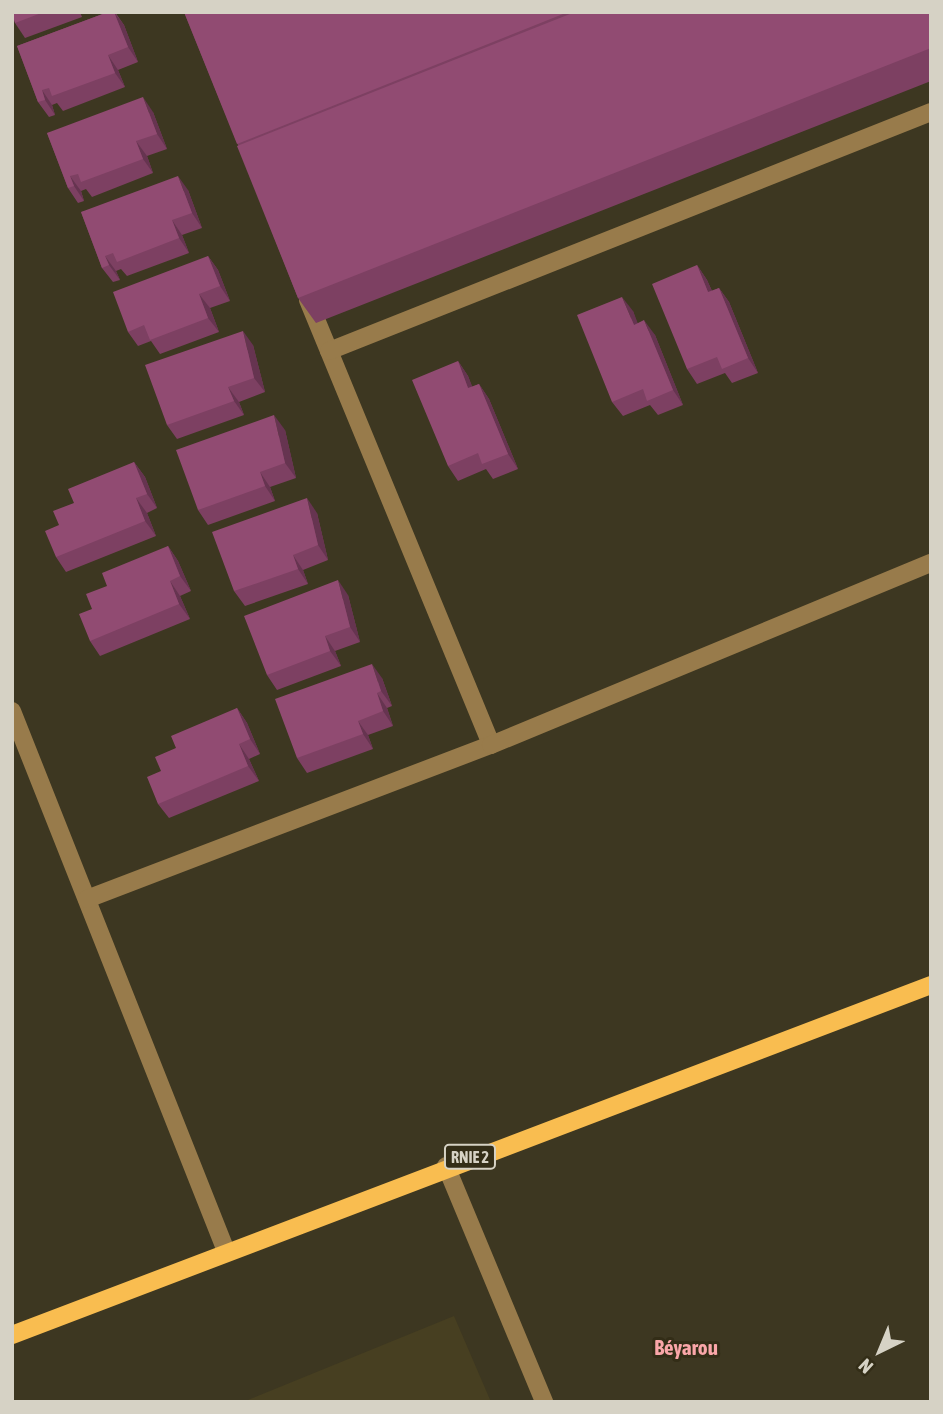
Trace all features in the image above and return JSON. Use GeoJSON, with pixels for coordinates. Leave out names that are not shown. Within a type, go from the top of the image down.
{"type":"FeatureCollection","features":[{"type":"Feature","properties":{"kind":"main road","name":"RNIE 2"},"geometry":{"type":"LineString","coordinates":[[12,1335],[446,1166],[931,985]]}},
{"type":"Feature","properties":{"kind":"street"},"geometry":{"type":"LineString","coordinates":[[329,351],[931,112]]}},
{"type":"Feature","properties":{"kind":"street"},"geometry":{"type":"LineString","coordinates":[[303,288],[491,745]]}},
{"type":"Feature","properties":{"kind":"street"},"geometry":{"type":"LineString","coordinates":[[87,899],[491,745],[931,563]]}},
{"type":"Feature","properties":{"kind":"street"},"geometry":{"type":"LineString","coordinates":[[12,711],[226,1251]]}},
{"type":"Feature","properties":{"kind":"street"},"geometry":{"type":"LineString","coordinates":[[446,1166],[544,1402]]}},
{"type":"Feature","properties":{"kind":"shaded area"},"geometry":{"type":"Polygon","coordinates":[[[454,1316],[491,1402],[243,1402],[454,1316]]]}},
{"type":"Feature","properties":{"kind":"building"},"geometry":{"type":"Polygon","coordinates":[[[12,12],[44,12],[15,23],[12,12]]]}},
{"type":"Feature","properties":{"kind":"building"},"geometry":{"type":"Polygon","coordinates":[[[114,12],[128,47],[108,55],[115,73],[52,96],[49,88],[42,90],[45,100],[38,102],[17,46],[114,12]]]}},
{"type":"Feature","properties":{"kind":"building"},"geometry":{"type":"Polygon","coordinates":[[[184,12],[568,12],[237,144],[184,12]]]}},
{"type":"Feature","properties":{"kind":"building"},"geometry":{"type":"Polygon","coordinates":[[[575,12],[931,12],[931,48],[298,298],[237,146],[575,12]]]}},
{"type":"Feature","properties":{"kind":"building"},"geometry":{"type":"Polygon","coordinates":[[[143,97],[157,134],[136,141],[143,159],[81,182],[78,174],[70,176],[74,186],[68,188],[47,133],[143,97]]]}},
{"type":"Feature","properties":{"kind":"building"},"geometry":{"type":"Polygon","coordinates":[[[178,176],[192,213],[172,220],[179,238],[117,262],[113,253],[105,256],[109,265],[102,268],[81,212],[178,176]]]}},
{"type":"Feature","properties":{"kind":"building"},"geometry":{"type":"Polygon","coordinates":[[[208,256],[220,286],[199,294],[208,318],[150,340],[144,325],[128,332],[113,292],[208,256]]]}},
{"type":"Feature","properties":{"kind":"building"},"geometry":{"type":"Polygon","coordinates":[[[697,265],[708,292],[719,288],[748,358],[722,369],[717,357],[687,369],[652,284],[697,265]]]}},
{"type":"Feature","properties":{"kind":"building"},"geometry":{"type":"Polygon","coordinates":[[[622,297],[634,325],[644,320],[673,390],[647,401],[643,389],[612,402],[577,315],[622,297]]]}},
{"type":"Feature","properties":{"kind":"building"},"geometry":{"type":"Polygon","coordinates":[[[243,331],[254,378],[228,387],[234,401],[167,425],[145,365],[243,331]]]}},
{"type":"Feature","properties":{"kind":"building"},"geometry":{"type":"Polygon","coordinates":[[[458,361],[468,388],[479,384],[508,454],[482,464],[478,453],[448,466],[412,380],[458,361]]]}},
{"type":"Feature","properties":{"kind":"building"},"geometry":{"type":"Polygon","coordinates":[[[274,415],[285,463],[260,472],[265,486],[198,510],[176,450],[274,415]]]}},
{"type":"Feature","properties":{"kind":"building"},"geometry":{"type":"Polygon","coordinates":[[[134,462],[147,494],[136,498],[145,521],[56,557],[45,531],[59,525],[53,511],[74,503],[68,489],[134,462]]]}},
{"type":"Feature","properties":{"kind":"building"},"geometry":{"type":"Polygon","coordinates":[[[307,498],[318,545],[293,555],[298,569],[234,591],[212,532],[307,498]]]}},
{"type":"Feature","properties":{"kind":"building"},"geometry":{"type":"Polygon","coordinates":[[[168,546],[180,576],[170,581],[179,604],[90,641],[79,614],[92,609],[86,594],[107,586],[102,573],[168,546]]]}},
{"type":"Feature","properties":{"kind":"building"},"geometry":{"type":"Polygon","coordinates":[[[338,580],[350,627],[325,636],[330,651],[267,675],[244,616],[338,580]]]}},
{"type":"Feature","properties":{"kind":"building"},"geometry":{"type":"Polygon","coordinates":[[[372,664],[381,691],[377,693],[383,711],[358,721],[363,734],[297,758],[275,699],[372,664]]]}},
{"type":"Feature","properties":{"kind":"building"},"geometry":{"type":"Polygon","coordinates":[[[237,708],[250,739],[239,744],[248,766],[158,804],[147,777],[161,771],[155,757],[176,748],[171,736],[237,708]]]}},
{"type":"Feature","properties":{"kind":"district","name":"Béyarou"},"geometry":{"type":"Point","coordinates":[686,1347]}}]}
